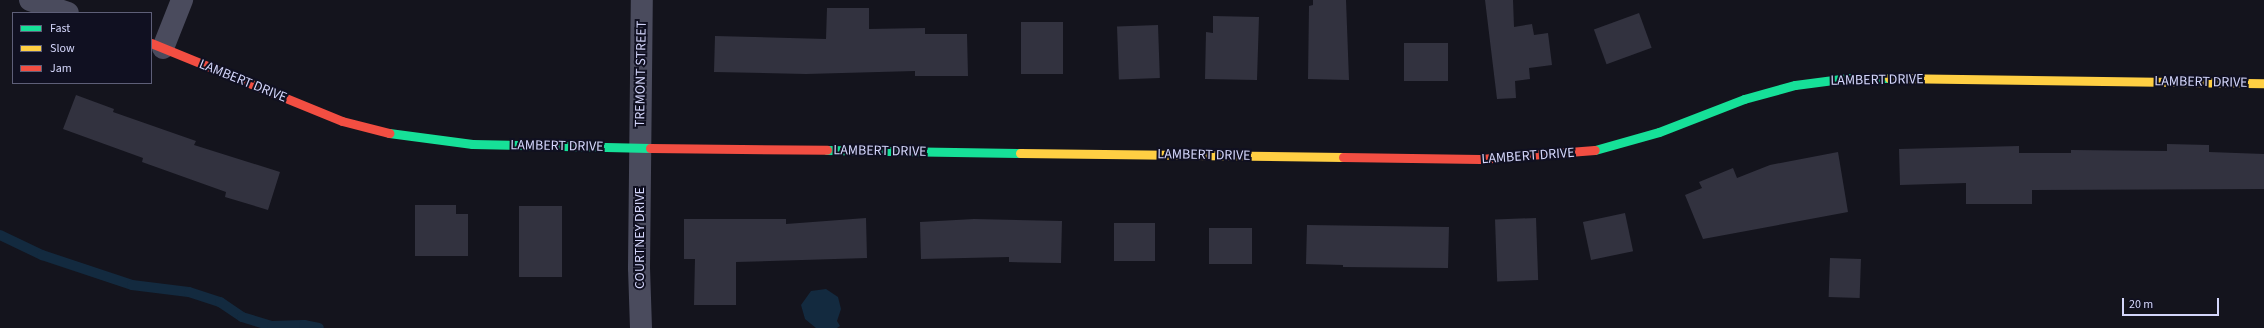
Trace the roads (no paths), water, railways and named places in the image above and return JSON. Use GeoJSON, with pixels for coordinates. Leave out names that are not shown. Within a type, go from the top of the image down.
{"type":"FeatureCollection","features":[{"type":"Feature","properties":{"kind":"street"},"geometry":{"type":"LineString","coordinates":[[30,0],[65,12]]}},
{"type":"Feature","properties":{"kind":"street"},"geometry":{"type":"LineString","coordinates":[[157,46],[182,0]]}},
{"type":"Feature","properties":{"kind":"street","name":"TREMONT STREET"},"geometry":{"type":"LineString","coordinates":[[640,148],[642,0]]}},
{"type":"Feature","properties":{"kind":"street","name":"LAMBERT DRIVE"},"geometry":{"type":"LineString","coordinates":[[157,46],[342,121],[403,136],[472,144],[640,148],[1480,159],[1588,152],[1659,132],[1744,99],[1795,85],[1849,78],[2264,83]]}},
{"type":"Feature","properties":{"kind":"street","name":"COURTNEY DRIVE"},"geometry":{"type":"LineString","coordinates":[[640,148],[641,328]]}},
{"type":"Feature","properties":{"kind":"water"},"geometry":{"type":"Polygon","coordinates":[[[826,289],[838,297],[841,309],[837,321],[840,326],[837,328],[816,328],[805,319],[801,305],[811,291],[826,289]]]}},
{"type":"Feature","properties":{"kind":"waterway"},"geometry":{"type":"LineString","coordinates":[[0,235],[42,255],[132,285],[189,292],[220,302],[242,317],[272,326],[304,325],[319,328]]}}]}
